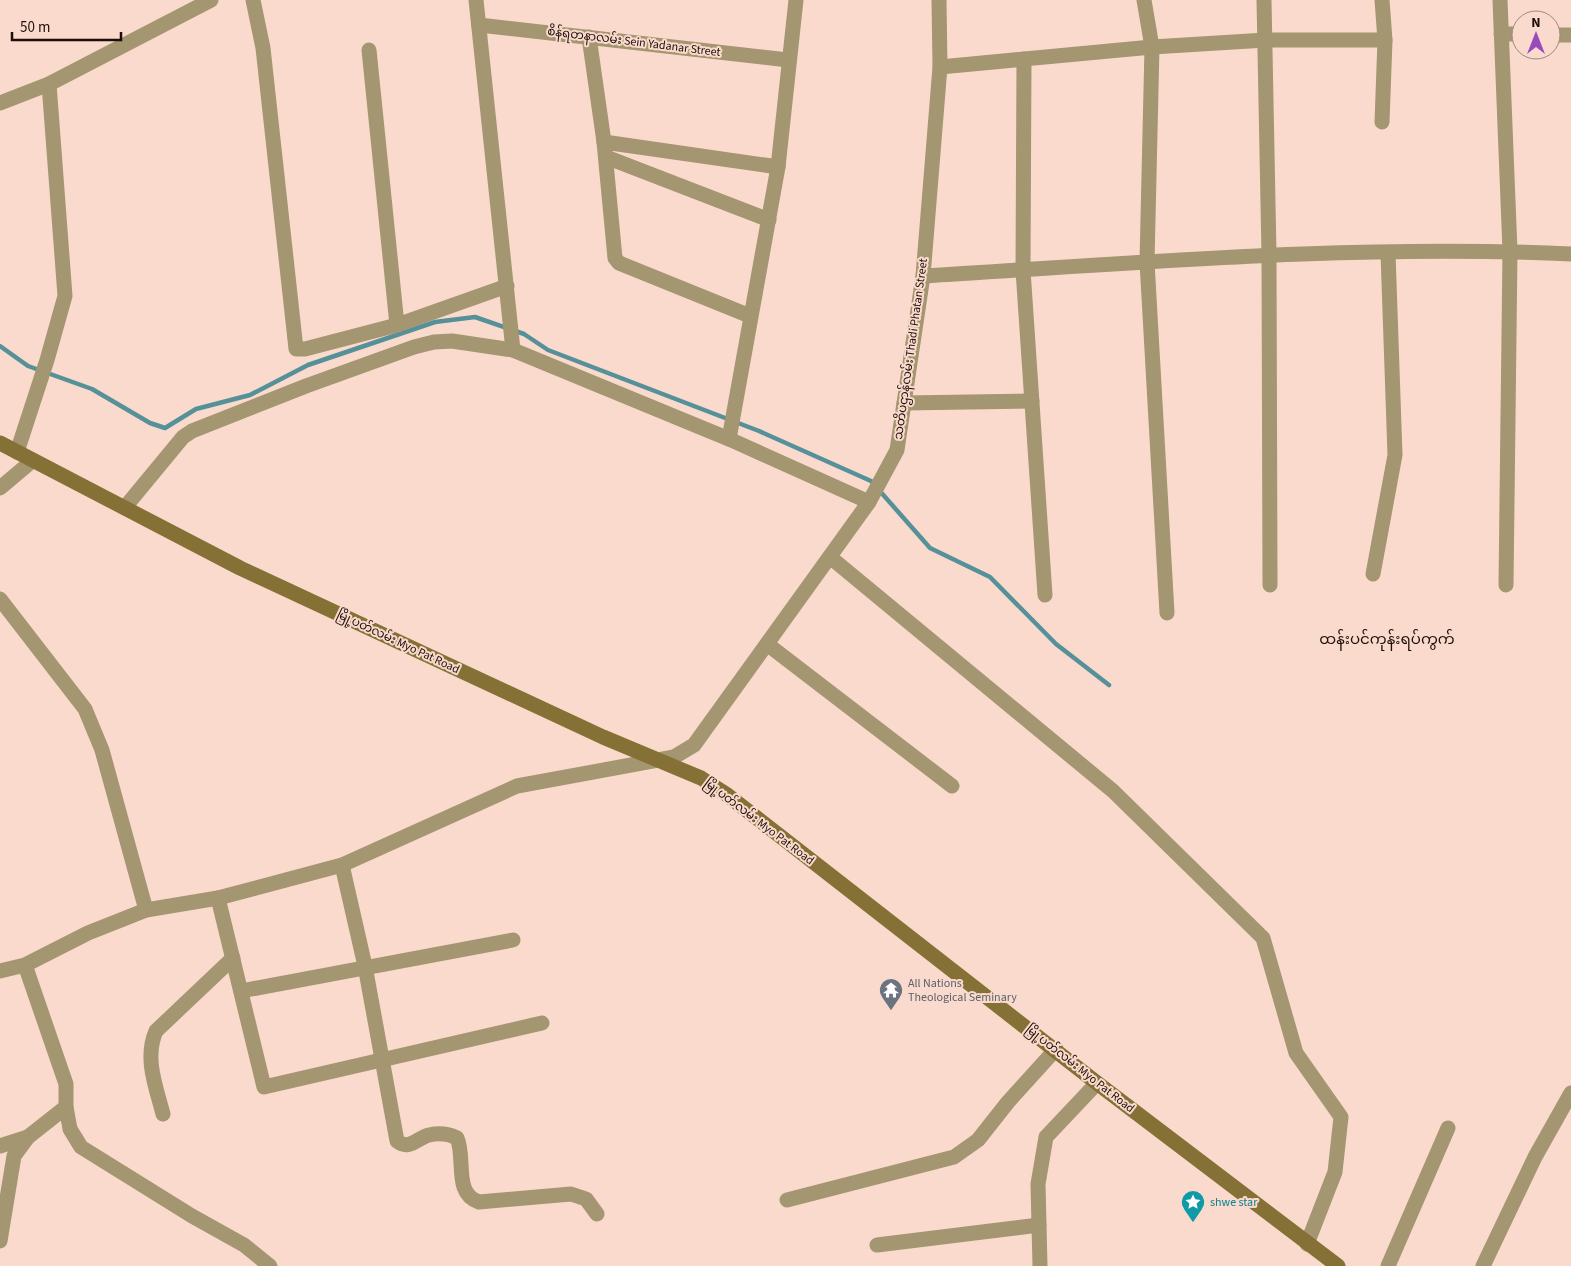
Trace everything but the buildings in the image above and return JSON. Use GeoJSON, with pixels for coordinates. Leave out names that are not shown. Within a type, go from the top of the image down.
{"type":"FeatureCollection","features":[{"type":"Feature","properties":{"kind":"main road","name":"မြို့ပတ်လမ်း Myo Pat Road"},"geometry":{"type":"LineString","coordinates":[[0,443],[32,461],[126,506],[240,568],[603,737],[701,778],[726,794],[1098,1083],[1338,1266]]}},
{"type":"Feature","properties":{"kind":"street"},"geometry":{"type":"LineString","coordinates":[[0,103],[48,84],[211,0]]}},
{"type":"Feature","properties":{"kind":"street"},"geometry":{"type":"LineString","coordinates":[[253,0],[263,48],[296,349],[305,350],[397,324],[506,286]]}},
{"type":"Feature","properties":{"kind":"street"},"geometry":{"type":"LineString","coordinates":[[476,0],[513,350]]}},
{"type":"Feature","properties":{"kind":"street"},"geometry":{"type":"LineString","coordinates":[[728,438],[778,168],[788,60],[796,0]]}},
{"type":"Feature","properties":{"kind":"street","name":"သတိပဌာန်လမ်း Thadi Phatan Street"},"geometry":{"type":"LineString","coordinates":[[0,971],[25,966],[88,933],[146,910],[218,898],[342,865],[517,786],[674,757],[694,745],[869,502],[897,450],[923,276],[940,67],[939,0]]}},
{"type":"Feature","properties":{"kind":"street"},"geometry":{"type":"LineString","coordinates":[[1144,0],[1152,47],[1147,262],[1167,613]]}},
{"type":"Feature","properties":{"kind":"street"},"geometry":{"type":"LineString","coordinates":[[1264,0],[1269,254],[1270,586]]}},
{"type":"Feature","properties":{"kind":"street"},"geometry":{"type":"LineString","coordinates":[[1382,0],[1385,40],[1382,122]]}},
{"type":"Feature","properties":{"kind":"street"},"geometry":{"type":"LineString","coordinates":[[1500,0],[1510,252],[1506,584]]}},
{"type":"Feature","properties":{"kind":"street","name":"စိန်ရတနာလမ်း Sein Yadanar Street"},"geometry":{"type":"LineString","coordinates":[[479,25],[788,60]]}},
{"type":"Feature","properties":{"kind":"street"},"geometry":{"type":"LineString","coordinates":[[1501,34],[1511,34]]}},
{"type":"Feature","properties":{"kind":"street"},"geometry":{"type":"LineString","coordinates":[[589,37],[605,150],[615,258],[619,263],[750,316]]}},
{"type":"Feature","properties":{"kind":"street"},"geometry":{"type":"LineString","coordinates":[[940,67],[1152,47],[1266,40],[1385,40]]}},
{"type":"Feature","properties":{"kind":"street"},"geometry":{"type":"LineString","coordinates":[[369,50],[397,324]]}},
{"type":"Feature","properties":{"kind":"street"},"geometry":{"type":"LineString","coordinates":[[1024,59],[1023,270],[1045,595]]}},
{"type":"Feature","properties":{"kind":"street"},"geometry":{"type":"LineString","coordinates":[[17,452],[47,360],[65,296],[48,84]]}},
{"type":"Feature","properties":{"kind":"street"},"geometry":{"type":"LineString","coordinates":[[605,150],[778,168]]}},
{"type":"Feature","properties":{"kind":"street"},"geometry":{"type":"LineString","coordinates":[[605,150],[769,220]]}},
{"type":"Feature","properties":{"kind":"street"},"geometry":{"type":"LineString","coordinates":[[923,276],[1269,254],[1510,252],[1571,254]]}},
{"type":"Feature","properties":{"kind":"street"},"geometry":{"type":"LineString","coordinates":[[1373,574],[1395,455],[1388,253]]}},
{"type":"Feature","properties":{"kind":"street"},"geometry":{"type":"LineString","coordinates":[[126,506],[183,437],[192,431],[306,386],[434,342],[452,341],[513,350],[728,438],[869,502]]}},
{"type":"Feature","properties":{"kind":"street"},"geometry":{"type":"LineString","coordinates":[[904,404],[1032,401]]}},
{"type":"Feature","properties":{"kind":"street"},"geometry":{"type":"LineString","coordinates":[[0,488],[32,461]]}},
{"type":"Feature","properties":{"kind":"street"},"geometry":{"type":"LineString","coordinates":[[830,557],[1113,791],[1263,938],[1296,1053],[1341,1117],[1335,1172],[1307,1244]]}},
{"type":"Feature","properties":{"kind":"street"},"geometry":{"type":"LineString","coordinates":[[0,599],[85,709],[102,750],[146,910]]}},
{"type":"Feature","properties":{"kind":"street"},"geometry":{"type":"LineString","coordinates":[[767,644],[952,786]]}},
{"type":"Feature","properties":{"kind":"street"},"geometry":{"type":"LineString","coordinates":[[342,865],[365,966],[397,1141],[402,1145],[408,1145],[429,1135],[449,1134],[457,1138],[461,1146],[464,1192],[470,1199],[479,1202],[571,1194],[586,1199],[597,1214]]}},
{"type":"Feature","properties":{"kind":"street"},"geometry":{"type":"LineString","coordinates":[[218,898],[264,1087],[542,1023]]}},
{"type":"Feature","properties":{"kind":"street"},"geometry":{"type":"LineString","coordinates":[[241,991],[365,966],[513,940]]}},
{"type":"Feature","properties":{"kind":"street"},"geometry":{"type":"LineString","coordinates":[[163,1114],[150,1059],[150,1044],[156,1031],[233,958]]}},
{"type":"Feature","properties":{"kind":"street"},"geometry":{"type":"LineString","coordinates":[[25,966],[66,1084],[66,1107],[70,1129],[81,1147],[192,1216],[244,1245],[270,1266]]}},
{"type":"Feature","properties":{"kind":"street"},"geometry":{"type":"LineString","coordinates":[[787,1200],[954,1157],[978,1140],[1008,1102],[1056,1049]]}},
{"type":"Feature","properties":{"kind":"street"},"geometry":{"type":"LineString","coordinates":[[1040,1266],[1038,1184],[1046,1137],[1098,1083]]}},
{"type":"Feature","properties":{"kind":"street"},"geometry":{"type":"LineString","coordinates":[[1483,1266],[1535,1157],[1571,1093]]}},
{"type":"Feature","properties":{"kind":"street"},"geometry":{"type":"LineString","coordinates":[[0,1241],[14,1156],[28,1137],[66,1107]]}},
{"type":"Feature","properties":{"kind":"street"},"geometry":{"type":"LineString","coordinates":[[1388,1266],[1448,1128]]}},
{"type":"Feature","properties":{"kind":"street"},"geometry":{"type":"LineString","coordinates":[[0,1146],[28,1137]]}},
{"type":"Feature","properties":{"kind":"street"},"geometry":{"type":"LineString","coordinates":[[877,1245],[1039,1225]]}},
{"type":"Feature","properties":{"kind":"waterway"},"geometry":{"type":"LineString","coordinates":[[0,346],[28,366],[92,389],[150,423],[165,428],[196,409],[250,395],[308,365],[435,322],[475,317],[524,334],[548,350],[759,431],[871,481],[930,548],[990,577],[1056,644],[1109,685]]}},
{"type":"Feature","properties":{"kind":"place","name":"All Nations Theological Seminary"},"geometry":{"type":"Point","coordinates":[891,1011]}},
{"type":"Feature","properties":{"kind":"place","name":"shwe star"},"geometry":{"type":"Point","coordinates":[1193,1223]}},
{"type":"Feature","properties":{"kind":"district","name":"ထန်းပင်ကုန်းရပ်ကွက်"},"geometry":{"type":"Point","coordinates":[1387,639]}}]}
